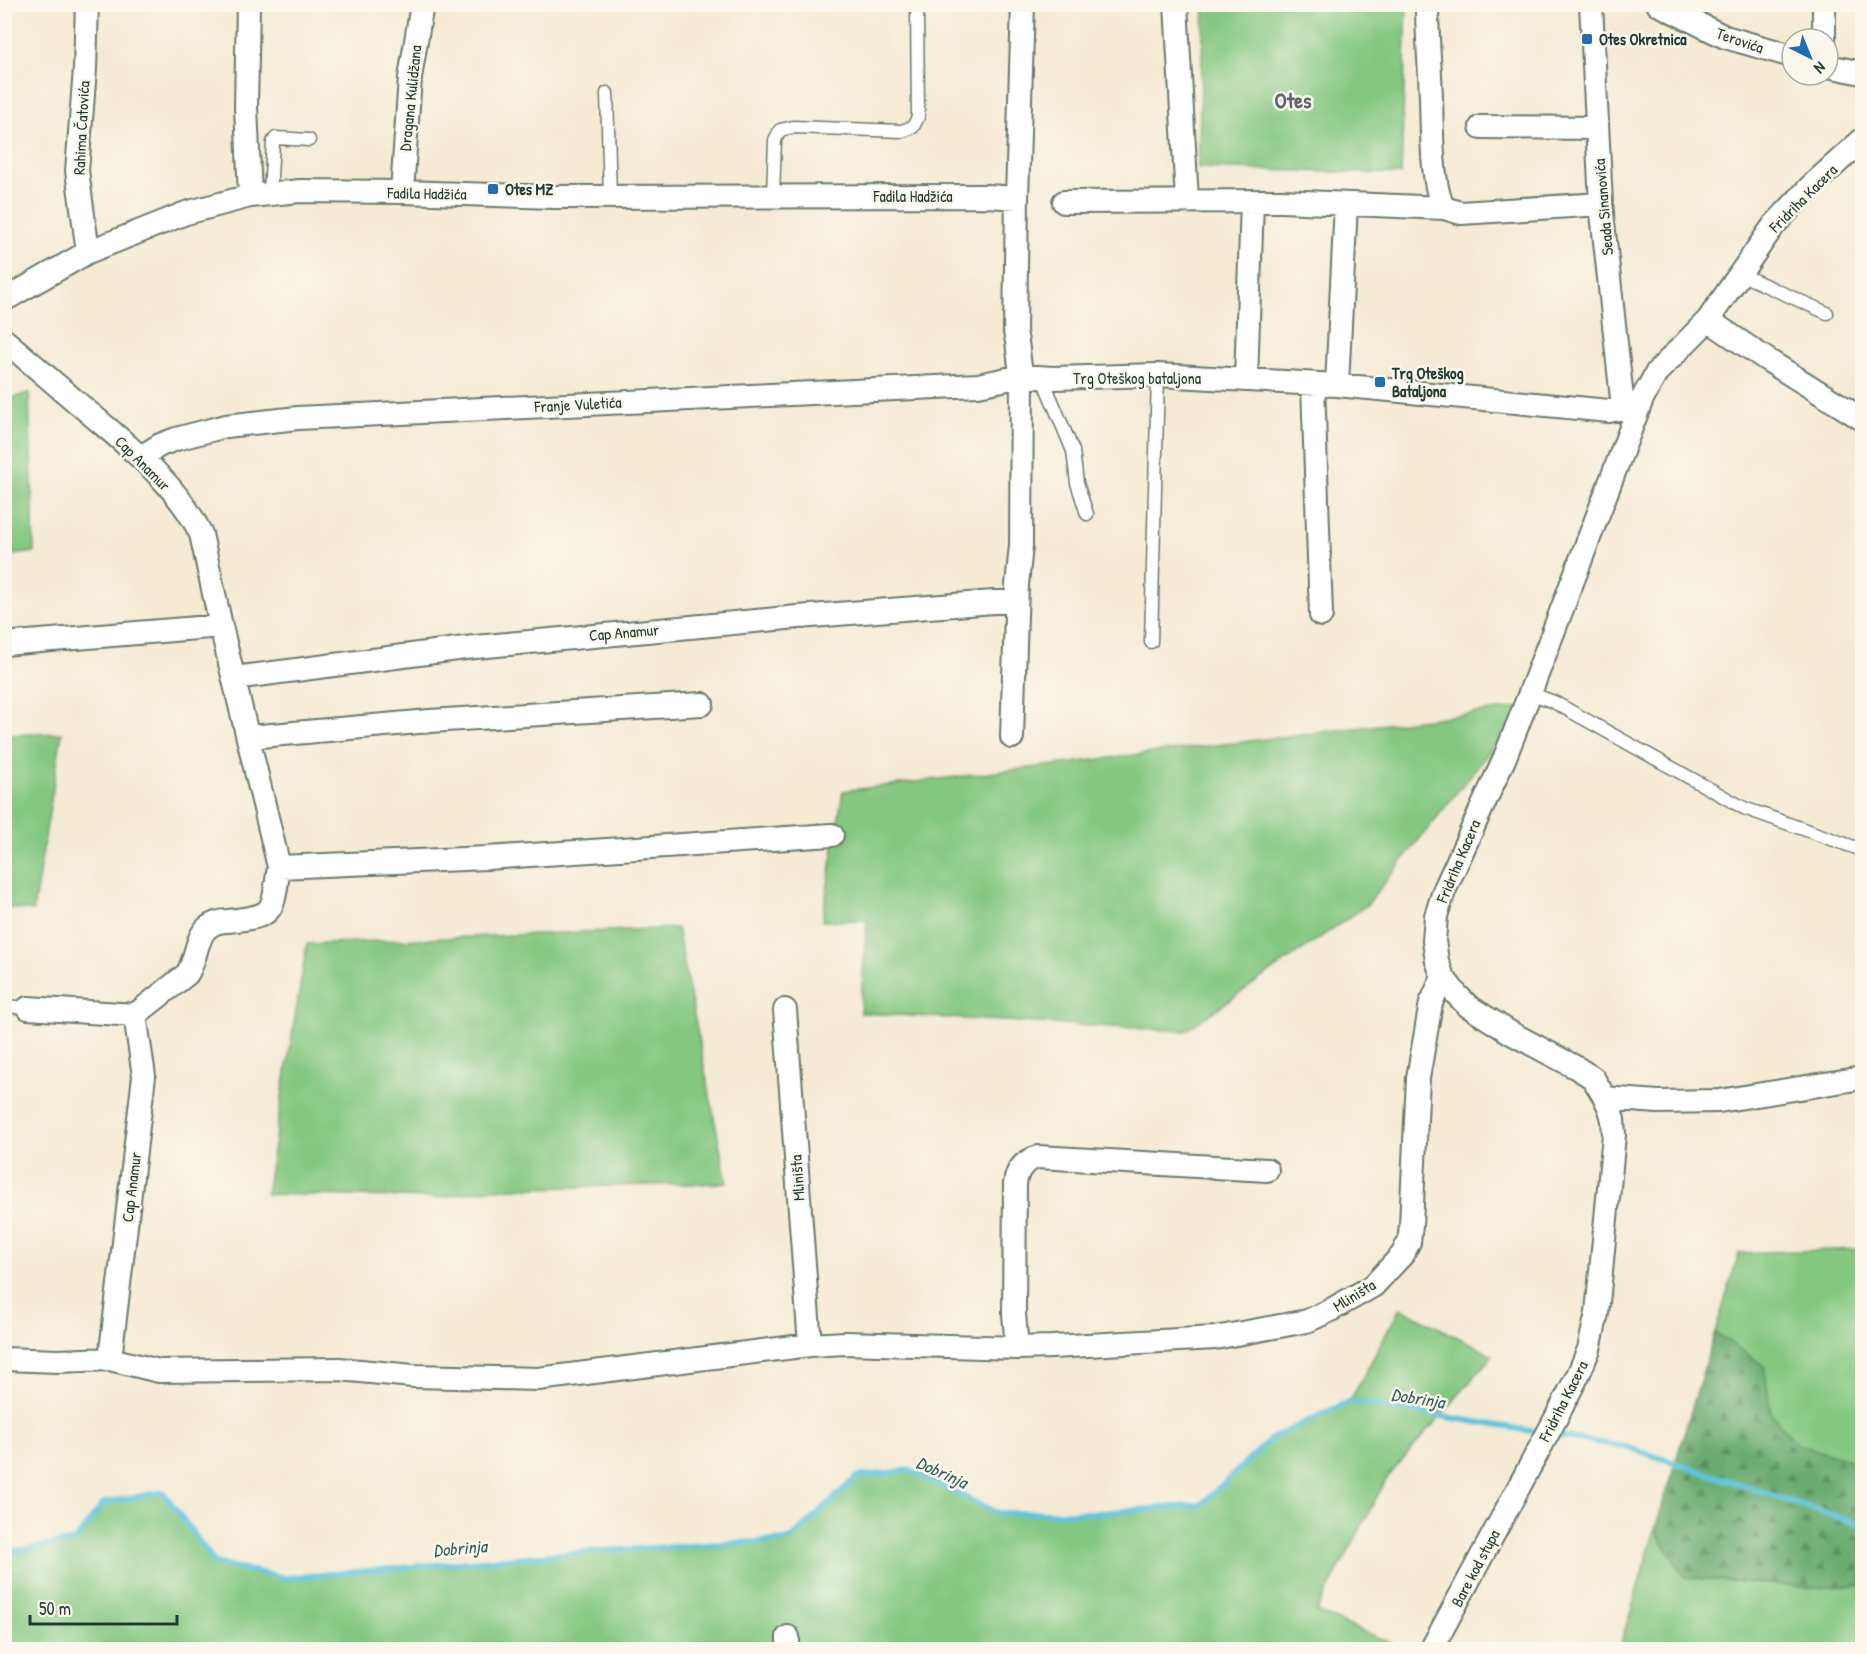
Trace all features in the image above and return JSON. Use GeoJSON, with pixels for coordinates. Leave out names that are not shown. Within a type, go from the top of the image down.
{"type":"FeatureCollection","features":[{"type":"Feature","properties":{"kind":"street","name":"Rahima Čatovića"},"geometry":{"type":"LineString","coordinates":[[87,4],[85,69],[76,171],[88,252]]}},
{"type":"Feature","properties":{"kind":"street"},"geometry":{"type":"LineString","coordinates":[[248,4],[246,107],[260,195]]}},
{"type":"Feature","properties":{"kind":"street","name":"Dragana Kulidžana"},"geometry":{"type":"LineString","coordinates":[[402,192],[410,78],[422,4]]}},
{"type":"Feature","properties":{"kind":"street"},"geometry":{"type":"LineString","coordinates":[[1011,737],[1016,602],[1032,377],[1018,362],[1015,332],[1023,4]]}},
{"type":"Feature","properties":{"kind":"street"},"geometry":{"type":"LineString","coordinates":[[1176,4],[1187,201]]}},
{"type":"Feature","properties":{"kind":"street"},"geometry":{"type":"LineString","coordinates":[[1427,4],[1436,180],[1439,199],[1444,208]]}},
{"type":"Feature","properties":{"kind":"street","name":"Seada Sinanovića"},"geometry":{"type":"LineString","coordinates":[[1591,4],[1601,204],[1628,413]]}},
{"type":"Feature","properties":{"kind":"street","name":"Terovića"},"geometry":{"type":"LineString","coordinates":[[1658,4],[1725,37],[1780,53]]}},
{"type":"Feature","properties":{"kind":"street"},"geometry":{"type":"LineString","coordinates":[[1824,4],[1824,27]]}},
{"type":"Feature","properties":{"kind":"street"},"geometry":{"type":"LineString","coordinates":[[1840,68],[1863,73]]}},
{"type":"Feature","properties":{"kind":"street"},"geometry":{"type":"LineString","coordinates":[[1481,127],[1597,129]]}},
{"type":"Feature","properties":{"kind":"street","name":"Fridriha Kacera"},"geometry":{"type":"LineString","coordinates":[[1519,1486],[1579,1373],[1588,1349],[1597,1313],[1614,1135],[1613,1120],[1605,1098],[1593,1078],[1511,1033],[1468,1006],[1456,994],[1443,977],[1437,960],[1434,941],[1436,916],[1444,891],[1530,693],[1628,413],[1642,399],[1657,372],[1708,320],[1774,225],[1810,187],[1863,140]]}},
{"type":"Feature","properties":{"kind":"street","name":"Fadila Hadžića"},"geometry":{"type":"LineString","coordinates":[[4,300],[88,252],[186,213],[260,195],[300,191],[556,197],[988,196],[1017,198]]}},
{"type":"Feature","properties":{"kind":"street"},"geometry":{"type":"LineString","coordinates":[[1246,380],[1252,201]]}},
{"type":"Feature","properties":{"kind":"street"},"geometry":{"type":"LineString","coordinates":[[1064,202],[1252,201],[1444,208],[1461,213],[1601,204]]}},
{"type":"Feature","properties":{"kind":"street"},"geometry":{"type":"LineString","coordinates":[[1337,385],[1346,204]]}},
{"type":"Feature","properties":{"kind":"street"},"geometry":{"type":"LineString","coordinates":[[1708,320],[1863,419]]}},
{"type":"Feature","properties":{"kind":"street","name":"Cap Anamur"},"geometry":{"type":"LineString","coordinates":[[4,340],[141,457],[185,506],[201,534],[279,867],[275,896],[269,910],[257,917],[218,921],[209,926],[202,933],[192,966],[187,974],[135,1015],[144,1076],[110,1359]]}},
{"type":"Feature","properties":{"kind":"street","name":"Trg Oteškog bataljona"},"geometry":{"type":"LineString","coordinates":[[1032,377],[1158,375],[1337,385],[1628,413]]}},
{"type":"Feature","properties":{"kind":"street","name":"Franje Vuletića"},"geometry":{"type":"LineString","coordinates":[[141,457],[160,445],[225,426],[298,418],[978,385],[1032,377]]}},
{"type":"Feature","properties":{"kind":"street"},"geometry":{"type":"LineString","coordinates":[[1312,385],[1321,615]]}},
{"type":"Feature","properties":{"kind":"street","name":"Cap Anamur"},"geometry":{"type":"LineString","coordinates":[[234,678],[477,646],[798,617],[1016,602]]}},
{"type":"Feature","properties":{"kind":"street"},"geometry":{"type":"LineString","coordinates":[[4,644],[221,626]]}},
{"type":"Feature","properties":{"kind":"street"},"geometry":{"type":"LineString","coordinates":[[249,737],[430,721],[702,704]]}},
{"type":"Feature","properties":{"kind":"street"},"geometry":{"type":"LineString","coordinates":[[279,867],[487,858],[832,835]]}},
{"type":"Feature","properties":{"kind":"street","name":"Mliništa"},"geometry":{"type":"LineString","coordinates":[[4,1359],[58,1361],[110,1359],[159,1371],[339,1369],[413,1376],[538,1379],[810,1345],[845,1343],[1017,1348],[1215,1338],[1307,1321],[1373,1286],[1402,1255],[1409,1242],[1418,1078],[1431,1003],[1443,977]]}},
{"type":"Feature","properties":{"kind":"street"},"geometry":{"type":"LineString","coordinates":[[28,1008],[135,1015]]}},
{"type":"Feature","properties":{"kind":"street","name":"Mliništa"},"geometry":{"type":"LineString","coordinates":[[785,1010],[810,1345]]}},
{"type":"Feature","properties":{"kind":"street"},"geometry":{"type":"LineString","coordinates":[[1605,1098],[1659,1102],[1719,1101],[1863,1078]]}},
{"type":"Feature","properties":{"kind":"street"},"geometry":{"type":"LineString","coordinates":[[1017,1348],[1014,1314],[1016,1184],[1021,1167],[1029,1160],[1038,1157],[1267,1170]]}},
{"type":"Feature","properties":{"kind":"street","name":"Bare kod stupa"},"geometry":{"type":"LineString","coordinates":[[1431,1650],[1519,1486]]}},
{"type":"Feature","properties":{"kind":"lane"},"geometry":{"type":"LineString","coordinates":[[773,196],[775,140],[780,130],[793,127],[902,130],[913,127],[918,117],[917,4]]}},
{"type":"Feature","properties":{"kind":"lane"},"geometry":{"type":"LineString","coordinates":[[607,93],[610,197]]}},
{"type":"Feature","properties":{"kind":"lane"},"geometry":{"type":"LineString","coordinates":[[260,195],[273,142],[276,138],[309,140]]}},
{"type":"Feature","properties":{"kind":"lane"},"geometry":{"type":"LineString","coordinates":[[1740,274],[1827,313]]}},
{"type":"Feature","properties":{"kind":"lane"},"geometry":{"type":"LineString","coordinates":[[1151,642],[1158,375]]}},
{"type":"Feature","properties":{"kind":"lane"},"geometry":{"type":"LineString","coordinates":[[1032,377],[1074,451],[1077,483],[1087,514]]}},
{"type":"Feature","properties":{"kind":"lane"},"geometry":{"type":"LineString","coordinates":[[1530,693],[1554,702],[1743,808],[1863,850]]}},
{"type":"Feature","properties":{"kind":"lane"},"geometry":{"type":"LineString","coordinates":[[4,1006],[28,1008]]}},
{"type":"Feature","properties":{"kind":"green space"},"geometry":{"type":"Polygon","coordinates":[[[1204,5],[1407,5],[1401,174],[1198,168],[1204,5]]]}},
{"type":"Feature","properties":{"kind":"green space"},"geometry":{"type":"Polygon","coordinates":[[[29,392],[34,552],[5,556],[5,401],[29,392]]]}},
{"type":"Feature","properties":{"kind":"green space"},"geometry":{"type":"Polygon","coordinates":[[[1525,707],[1367,905],[1185,1031],[860,1013],[867,920],[822,921],[843,791],[1525,707]]]}},
{"type":"Feature","properties":{"kind":"green space"},"geometry":{"type":"Polygon","coordinates":[[[62,733],[33,911],[5,907],[5,735],[62,733]]]}},
{"type":"Feature","properties":{"kind":"green space"},"geometry":{"type":"Polygon","coordinates":[[[677,928],[727,1183],[489,1189],[438,1198],[266,1194],[307,944],[677,928]]]}},
{"type":"Feature","properties":{"kind":"green space"},"geometry":{"type":"Polygon","coordinates":[[[1862,1249],[1862,1475],[1679,1452],[1739,1253],[1862,1249]]]}},
{"type":"Feature","properties":{"kind":"green space"},"geometry":{"type":"Polygon","coordinates":[[[1400,1308],[1493,1355],[1387,1478],[1316,1612],[1406,1649],[5,1650],[5,1553],[75,1541],[104,1503],[163,1492],[215,1563],[285,1578],[584,1552],[790,1540],[857,1477],[910,1470],[997,1513],[1100,1513],[1201,1505],[1271,1439],[1350,1401],[1400,1308]]]}},
{"type":"Feature","properties":{"kind":"green space"},"geometry":{"type":"Polygon","coordinates":[[[1715,1332],[1764,1366],[1771,1414],[1797,1444],[1862,1464],[1862,1585],[1813,1588],[1684,1577],[1655,1529],[1715,1332]]]}},
{"type":"Feature","properties":{"kind":"green space"},"geometry":{"type":"Polygon","coordinates":[[[1655,1529],[1685,1577],[1813,1588],[1862,1585],[1862,1649],[1619,1650],[1655,1529]]]}},
{"type":"Feature","properties":{"kind":"waterway","name":"Dobrinja"},"geometry":{"type":"LineString","coordinates":[[4,1553],[75,1541],[104,1503],[163,1492],[215,1563],[285,1578],[584,1552],[790,1540],[857,1477],[910,1470],[997,1513],[1100,1513],[1201,1505],[1271,1439],[1350,1401],[1543,1433]]}},
{"type":"Feature","properties":{"kind":"waterway","name":"Dobrinja"},"geometry":{"type":"LineString","coordinates":[[1553,1435],[1630,1448],[1862,1525]]}},
{"type":"Feature","properties":{"kind":"place","name":"Otes Okretnica"},"geometry":{"type":"Point","coordinates":[1587,39]}},
{"type":"Feature","properties":{"kind":"place","name":"Otes MZ"},"geometry":{"type":"Point","coordinates":[493,189]}},
{"type":"Feature","properties":{"kind":"place","name":"Trg Oteškog Bataljona"},"geometry":{"type":"Point","coordinates":[1380,382]}},
{"type":"Feature","properties":{"kind":"district","name":"Otes"},"geometry":{"type":"Point","coordinates":[1293,100]}}]}
